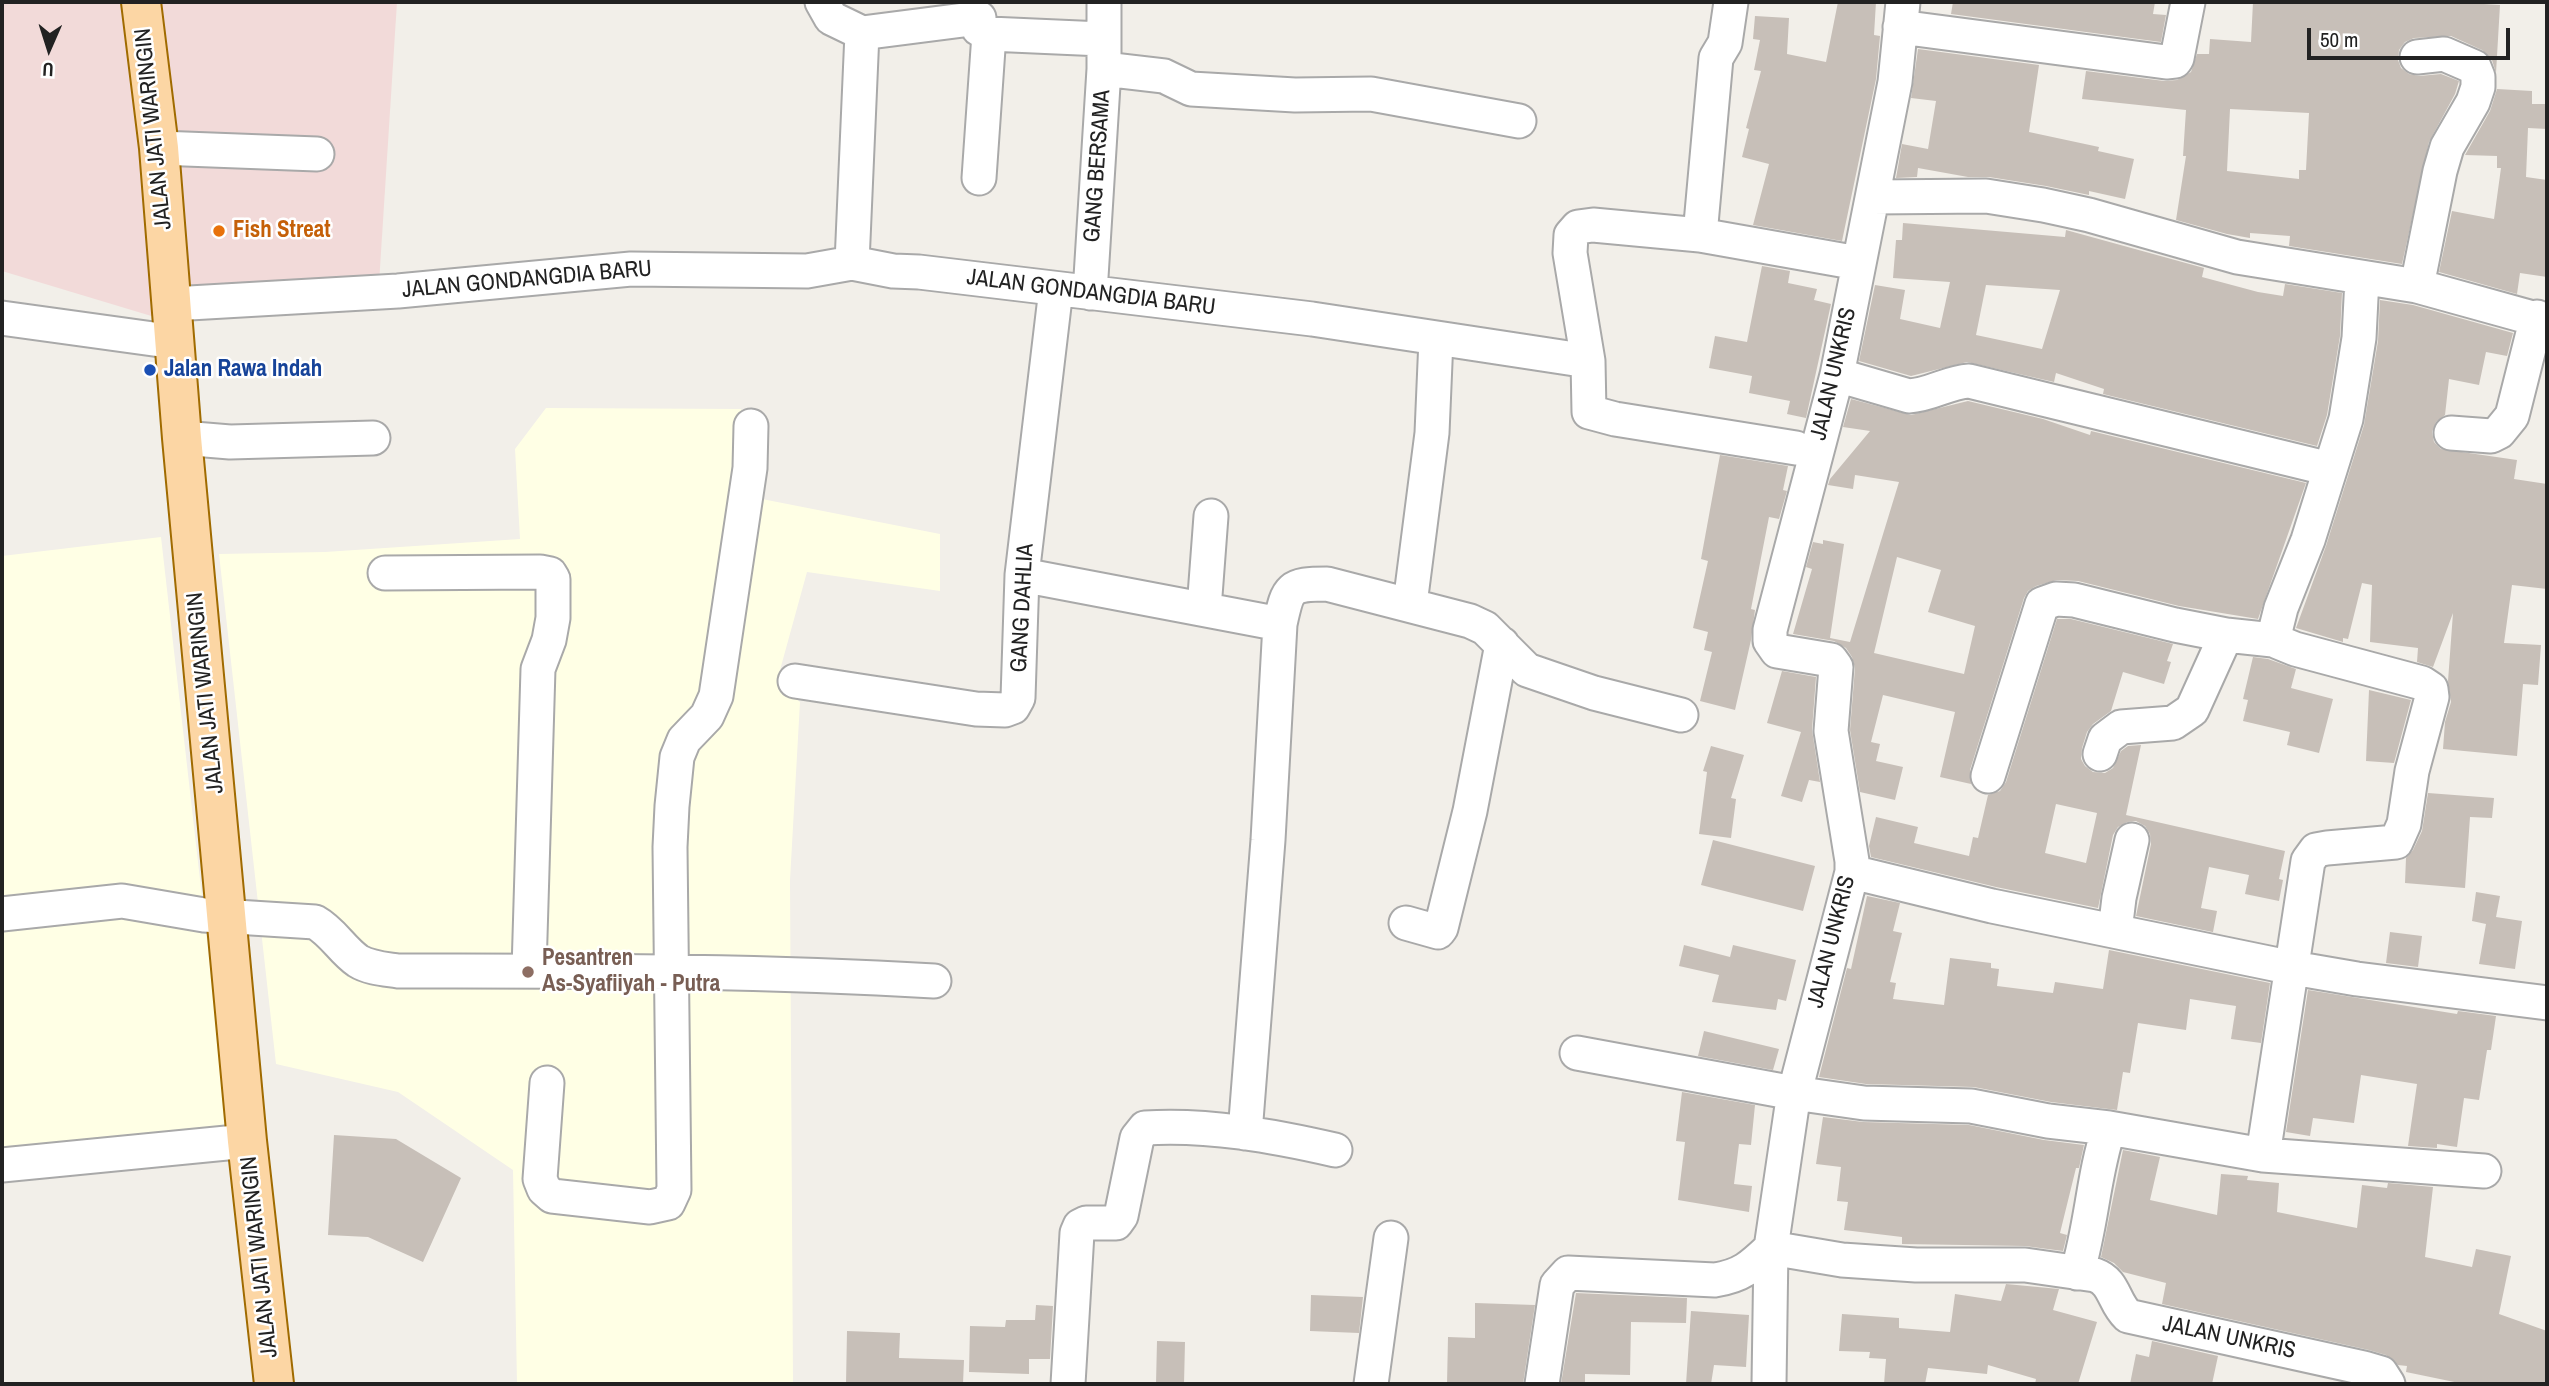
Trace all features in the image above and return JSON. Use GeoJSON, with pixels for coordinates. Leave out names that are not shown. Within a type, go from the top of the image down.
{"type":"FeatureCollection","features":[{"type":"Feature","properties":{"kind":"main road","name":"JALAN JATI WARINGIN"},"geometry":{"type":"LineString","coordinates":[[141,2],[159,148],[182,438],[247,1141],[274,1384]]}},
{"type":"Feature","properties":{"kind":"street"},"geometry":{"type":"LineString","coordinates":[[822,2],[831,18],[862,33],[982,18],[1103,54],[1164,76],[1191,89],[1295,95],[1371,94],[1519,121]]}},
{"type":"Feature","properties":{"kind":"street","name":"GANG BERSAMA"},"geometry":{"type":"LineString","coordinates":[[1090,293],[1104,2]]}},
{"type":"Feature","properties":{"kind":"street"},"geometry":{"type":"LineString","coordinates":[[1700,235],[1716,58],[1725,43],[1731,2]]}},
{"type":"Feature","properties":{"kind":"street"},"geometry":{"type":"LineString","coordinates":[[1901,15],[2166,62],[2175,61],[2177,58],[2188,2]]}},
{"type":"Feature","properties":{"kind":"street","name":"JALAN UNKRIS"},"geometry":{"type":"LineString","coordinates":[[1901,15],[1895,82],[1837,375],[1770,631],[1770,641],[1777,650],[1831,660],[1836,667],[1831,731],[1852,861],[1852,872],[1794,1093],[1771,1248],[1842,1260],[1916,1265],[2025,1265],[2104,1278],[2111,1285],[2121,1309],[2128,1315],[2364,1368],[2381,1373],[2388,1384]]}},
{"type":"Feature","properties":{"kind":"street"},"geometry":{"type":"LineString","coordinates":[[979,178],[982,18]]}},
{"type":"Feature","properties":{"kind":"street"},"geometry":{"type":"LineString","coordinates":[[852,263],[862,33]]}},
{"type":"Feature","properties":{"kind":"street"},"geometry":{"type":"LineString","coordinates":[[2417,57],[2444,54],[2474,67],[2478,77],[2473,102],[2452,137],[2444,159],[2417,286]]}},
{"type":"Feature","properties":{"kind":"street"},"geometry":{"type":"LineString","coordinates":[[159,148],[317,154]]}},
{"type":"Feature","properties":{"kind":"street"},"geometry":{"type":"LineString","coordinates":[[1873,197],[1986,197],[2043,205],[2089,215],[2237,257],[2417,286],[2542,319],[2512,416],[2499,432],[2491,436],[2451,433]]}},
{"type":"Feature","properties":{"kind":"street"},"geometry":{"type":"LineString","coordinates":[[1796,447],[1615,419],[1589,412],[1588,361],[1570,253],[1571,235],[1578,227],[1593,225],[1700,235],[1858,263]]}},
{"type":"Feature","properties":{"kind":"street","name":"JALAN GONDANGDIA BARU"},"geometry":{"type":"LineString","coordinates":[[172,304],[398,291],[631,269],[807,271],[852,263],[893,271],[1312,318],[1588,361]]}},
{"type":"Feature","properties":{"kind":"street"},"geometry":{"type":"LineString","coordinates":[[2273,640],[2281,608],[2308,540],[2346,419],[2359,338],[2362,278]]}},
{"type":"Feature","properties":{"kind":"street","name":"GANG DAHLIA"},"geometry":{"type":"LineString","coordinates":[[795,681],[976,709],[1005,710],[1013,707],[1018,698],[1022,575],[1056,289]]}},
{"type":"Feature","properties":{"kind":"street"},"geometry":{"type":"LineString","coordinates":[[2,318],[175,342]]}},
{"type":"Feature","properties":{"kind":"street"},"geometry":{"type":"LineString","coordinates":[[1410,604],[1432,433],[1436,338]]}},
{"type":"Feature","properties":{"kind":"street"},"geometry":{"type":"LineString","coordinates":[[1837,375],[1909,396],[1969,381],[2330,469]]}},
{"type":"Feature","properties":{"kind":"street"},"geometry":{"type":"LineString","coordinates":[[547,1083],[540,1179],[544,1189],[552,1196],[650,1207],[668,1203],[674,1190],[670,847],[677,757],[684,740],[713,706],[716,696],[750,468],[751,426]]}},
{"type":"Feature","properties":{"kind":"street"},"geometry":{"type":"LineString","coordinates":[[182,438],[230,442],[373,438]]}},
{"type":"Feature","properties":{"kind":"street"},"geometry":{"type":"LineString","coordinates":[[1204,609],[1212,516]]}},
{"type":"Feature","properties":{"kind":"street"},"geometry":{"type":"LineString","coordinates":[[385,573],[540,572],[550,574],[553,579],[553,618],[538,669],[528,970]]}},
{"type":"Feature","properties":{"kind":"street"},"geometry":{"type":"LineString","coordinates":[[1022,575],[1280,624]]}},
{"type":"Feature","properties":{"kind":"street"},"geometry":{"type":"LineString","coordinates":[[1245,1133],[1268,840],[1280,624],[1286,597],[1292,590],[1305,584],[1327,584],[1470,621],[1485,628],[1514,659],[1536,673],[1594,693],[1681,715]]}},
{"type":"Feature","properties":{"kind":"street"},"geometry":{"type":"LineString","coordinates":[[1988,776],[2042,604],[2056,599],[2074,600],[2226,635],[2273,640],[2306,652],[2422,683],[2431,689],[2432,697],[2412,771],[2404,824],[2396,842],[2316,850],[2308,861],[2263,1155]]}},
{"type":"Feature","properties":{"kind":"street"},"geometry":{"type":"LineString","coordinates":[[2100,754],[2105,739],[2121,727],[2172,723],[2192,710],[2226,635]]}},
{"type":"Feature","properties":{"kind":"street"},"geometry":{"type":"LineString","coordinates":[[1406,923],[1438,932],[1441,928],[1470,811],[1502,644]]}},
{"type":"Feature","properties":{"kind":"street"},"geometry":{"type":"LineString","coordinates":[[2115,931],[2119,898],[2132,841]]}},
{"type":"Feature","properties":{"kind":"street"},"geometry":{"type":"LineString","coordinates":[[1852,872],[1992,906],[2293,968],[2357,979],[2547,1003]]}},
{"type":"Feature","properties":{"kind":"street"},"geometry":{"type":"LineString","coordinates":[[2,914],[122,901],[228,917],[315,922],[326,928],[358,961],[398,971],[528,970],[839,975],[934,981]]}},
{"type":"Feature","properties":{"kind":"street"},"geometry":{"type":"LineString","coordinates":[[1577,1053],[1794,1093],[1864,1103],[1971,1107],[2263,1155],[2484,1171]]}},
{"type":"Feature","properties":{"kind":"street"},"geometry":{"type":"LineString","coordinates":[[1068,1384],[1077,1233],[1080,1226],[1086,1223],[1116,1223],[1121,1216],[1137,1138],[1145,1128],[1245,1133],[1335,1150]]}},
{"type":"Feature","properties":{"kind":"street"},"geometry":{"type":"LineString","coordinates":[[2077,1273],[2087,1241],[2100,1156],[2109,1128]]}},
{"type":"Feature","properties":{"kind":"street"},"geometry":{"type":"LineString","coordinates":[[2,1165],[247,1141]]}},
{"type":"Feature","properties":{"kind":"street"},"geometry":{"type":"LineString","coordinates":[[1371,1384],[1391,1238]]}},
{"type":"Feature","properties":{"kind":"street"},"geometry":{"type":"LineString","coordinates":[[1542,1384],[1557,1285],[1568,1273],[1715,1280],[1734,1277],[1751,1267],[1771,1248]]}},
{"type":"Feature","properties":{"kind":"street"},"geometry":{"type":"LineString","coordinates":[[1769,1384],[1771,1248]]}},
{"type":"Feature","properties":{"kind":"shaded area"},"geometry":{"type":"Polygon","coordinates":[[[2,2],[397,2],[378,299],[158,318],[2,271],[2,2]]]}},
{"type":"Feature","properties":{"kind":"shaded area","name":"Pesantren As-Syafiiyah - Putra"},"geometry":{"type":"Polygon","coordinates":[[[546,408],[741,409],[762,499],[940,534],[940,591],[807,572],[777,681],[800,702],[790,880],[793,1384],[517,1384],[513,1170],[398,1092],[276,1064],[219,554],[325,552],[520,539],[515,449],[546,408]]]}},
{"type":"Feature","properties":{"kind":"shaded area"},"geometry":{"type":"Polygon","coordinates":[[[161,537],[229,1134],[2,1156],[2,556],[161,537]]]}},
{"type":"Feature","properties":{"kind":"building"},"geometry":{"type":"Polygon","coordinates":[[[1838,2],[1876,2],[1874,35],[1880,36],[1876,79],[1842,241],[1753,225],[1769,164],[1742,157],[1749,129],[1746,128],[1761,71],[1754,70],[1760,40],[1753,39],[1755,16],[1789,18],[1787,54],[1826,62],[1838,2]]]}},
{"type":"Feature","properties":{"kind":"building"},"geometry":{"type":"Polygon","coordinates":[[[1953,2],[2155,2],[2153,14],[2166,15],[2161,42],[1951,14],[1953,2]]]}},
{"type":"Feature","properties":{"kind":"building"},"geometry":{"type":"Polygon","coordinates":[[[2253,2],[2452,2],[2500,5],[2496,73],[2492,60],[2482,50],[2451,36],[2414,38],[2405,42],[2399,50],[2401,68],[2409,74],[2441,74],[2459,81],[2455,94],[2429,142],[2402,264],[2289,246],[2290,236],[2250,233],[2250,238],[2176,220],[2186,156],[2183,156],[2186,110],[2082,99],[2086,71],[2164,81],[2177,80],[2191,72],[2197,54],[2209,54],[2210,39],[2251,42],[2253,2]],[[2230,109],[2227,171],[2299,179],[2299,170],[2306,170],[2309,113],[2230,109]]]}},
{"type":"Feature","properties":{"kind":"building"},"geometry":{"type":"Polygon","coordinates":[[[1918,49],[2039,65],[2029,132],[2099,147],[2098,151],[2134,159],[2125,199],[2089,191],[2089,195],[1989,177],[1968,177],[1918,168],[1917,177],[1896,178],[1902,144],[1928,149],[1936,101],[1911,98],[1918,49]]]}},
{"type":"Feature","properties":{"kind":"building"},"geometry":{"type":"Polygon","coordinates":[[[2497,89],[2532,91],[2532,104],[2547,104],[2547,129],[2528,128],[2526,177],[2547,180],[2547,277],[2520,273],[2517,294],[2439,272],[2452,211],[2494,219],[2501,168],[2497,168],[2497,156],[2465,155],[2490,111],[2497,89]]]}},
{"type":"Feature","properties":{"kind":"building"},"geometry":{"type":"Polygon","coordinates":[[[1903,223],[2065,237],[2066,230],[2204,268],[2202,277],[2258,292],[2283,296],[2285,284],[2342,293],[2340,336],[2327,415],[2317,446],[2103,394],[2104,389],[2056,373],[2054,382],[1967,362],[1911,376],[1859,361],[1875,285],[1905,290],[1900,319],[1940,328],[1950,282],[1893,278],[1896,240],[1902,240],[1903,223]],[[1986,285],[1976,335],[2042,349],[2060,290],[1986,285]]]}},
{"type":"Feature","properties":{"kind":"building"},"geometry":{"type":"Polygon","coordinates":[[[1762,266],[1790,271],[1788,283],[1817,289],[1814,300],[1831,304],[1806,418],[1787,414],[1790,401],[1749,393],[1752,376],[1709,368],[1715,336],[1747,342],[1762,266]]]}},
{"type":"Feature","properties":{"kind":"building"},"geometry":{"type":"Polygon","coordinates":[[[2380,300],[2413,305],[2513,333],[2507,356],[2486,352],[2479,385],[2449,379],[2445,415],[2436,422],[2432,432],[2434,442],[2441,449],[2517,460],[2514,479],[2547,484],[2547,589],[2512,585],[2504,643],[2541,645],[2538,685],[2523,684],[2517,756],[2443,749],[2445,722],[2451,702],[2448,681],[2453,613],[2433,667],[2417,662],[2418,648],[2370,642],[2372,585],[2362,583],[2348,639],[2343,638],[2343,642],[2296,628],[2326,546],[2364,425],[2378,341],[2380,300]]]}},
{"type":"Feature","properties":{"kind":"building"},"geometry":{"type":"Polygon","coordinates":[[[1851,399],[1911,415],[1968,401],[2043,419],[2090,435],[2091,431],[2306,483],[2258,619],[2179,606],[2078,581],[2057,580],[2028,591],[1970,770],[1971,784],[1940,777],[1955,712],[1883,695],[1871,742],[1880,744],[1876,761],[1903,767],[1895,800],[1860,792],[1850,730],[1855,668],[1852,657],[1846,648],[1834,641],[1793,634],[1812,569],[1806,567],[1813,542],[1823,544],[1823,540],[1844,544],[1830,638],[1850,642],[1899,482],[1855,475],[1853,489],[1828,485],[1830,479],[1870,431],[1843,427],[1851,399]],[[1897,557],[1874,653],[1964,674],[1975,626],[1928,612],[1941,570],[1897,557]]]}},
{"type":"Feature","properties":{"kind":"building"},"geometry":{"type":"Polygon","coordinates":[[[1720,455],[1788,466],[1783,490],[1787,491],[1779,519],[1769,517],[1751,609],[1755,610],[1751,640],[1735,710],[1700,701],[1712,652],[1704,650],[1708,632],[1693,628],[1708,561],[1701,559],[1720,455]]]}},
{"type":"Feature","properties":{"kind":"building"},"geometry":{"type":"Polygon","coordinates":[[[2057,619],[2071,619],[2173,644],[2167,661],[2171,662],[2164,684],[2123,672],[2111,711],[2087,732],[2081,759],[2093,772],[2105,773],[2113,768],[2121,751],[2128,746],[2141,745],[2126,815],[2285,851],[2279,879],[2283,880],[2279,901],[2245,894],[2249,875],[2209,867],[2201,908],[2217,911],[2213,932],[2222,934],[2136,916],[2151,844],[2150,834],[2145,826],[2136,821],[2118,827],[2113,835],[2098,908],[1871,857],[1869,846],[1876,817],[1918,827],[1914,843],[1969,856],[1973,837],[1978,838],[1988,795],[2000,791],[2006,782],[2057,619]],[[2056,804],[2045,853],[2086,863],[2097,813],[2056,804]]]}},
{"type":"Feature","properties":{"kind":"building"},"geometry":{"type":"Polygon","coordinates":[[[2253,657],[2268,659],[2296,669],[2291,688],[2333,699],[2319,753],[2287,745],[2290,732],[2243,721],[2248,700],[2243,699],[2253,657]]]}},
{"type":"Feature","properties":{"kind":"building"},"geometry":{"type":"Polygon","coordinates":[[[1782,671],[1816,677],[1812,730],[1820,782],[1809,780],[1802,802],[1781,796],[1801,732],[1767,723],[1782,671]]]}},
{"type":"Feature","properties":{"kind":"building"},"geometry":{"type":"Polygon","coordinates":[[[2369,690],[2411,700],[2394,763],[2366,761],[2369,690]]]}},
{"type":"Feature","properties":{"kind":"building"},"geometry":{"type":"Polygon","coordinates":[[[1711,746],[1744,755],[1731,798],[1736,799],[1731,838],[1699,834],[1707,772],[1703,771],[1711,746]]]}},
{"type":"Feature","properties":{"kind":"building"},"geometry":{"type":"Polygon","coordinates":[[[2428,793],[2494,798],[2492,818],[2470,817],[2465,888],[2405,883],[2406,858],[2422,831],[2428,793]]]}},
{"type":"Feature","properties":{"kind":"building"},"geometry":{"type":"Polygon","coordinates":[[[1713,840],[1815,866],[1803,911],[1701,885],[1713,840]]]}},
{"type":"Feature","properties":{"kind":"building"},"geometry":{"type":"Polygon","coordinates":[[[2476,892],[2500,896],[2496,917],[2522,921],[2515,969],[2479,964],[2486,924],[2472,921],[2476,892]]]}},
{"type":"Feature","properties":{"kind":"building"},"geometry":{"type":"Polygon","coordinates":[[[1867,896],[1900,903],[1893,931],[1902,933],[1890,982],[1896,983],[1893,999],[1944,1005],[1950,958],[1991,963],[1991,968],[1999,969],[1997,986],[2053,993],[2055,982],[2103,989],[2109,950],[2270,983],[2261,1043],[2231,1039],[2236,1006],[2190,999],[2186,1030],[2138,1023],[2130,1073],[2123,1072],[2117,1110],[2051,1102],[1974,1087],[1866,1084],[1819,1077],[1847,968],[1851,969],[1867,896]]]}},
{"type":"Feature","properties":{"kind":"building"},"geometry":{"type":"Polygon","coordinates":[[[2390,932],[2422,936],[2418,967],[2386,963],[2390,932]]]}},
{"type":"Feature","properties":{"kind":"building"},"geometry":{"type":"Polygon","coordinates":[[[1684,945],[1730,957],[1733,945],[1796,960],[1786,1001],[1778,999],[1776,1010],[1712,1002],[1719,975],[1679,966],[1684,945]]]}},
{"type":"Feature","properties":{"kind":"building"},"geometry":{"type":"Polygon","coordinates":[[[2308,990],[2457,1014],[2458,1011],[2496,1016],[2479,1100],[2464,1098],[2457,1147],[2437,1144],[2437,1148],[2408,1146],[2417,1084],[2361,1075],[2354,1123],[2313,1118],[2310,1136],[2286,1132],[2308,990]]]}},
{"type":"Feature","properties":{"kind":"building"},"geometry":{"type":"Polygon","coordinates":[[[1704,1031],[1779,1049],[1773,1070],[1698,1056],[1704,1031]]]}},
{"type":"Feature","properties":{"kind":"building"},"geometry":{"type":"Polygon","coordinates":[[[1682,1092],[1755,1105],[1751,1145],[1739,1144],[1734,1184],[1752,1186],[1749,1212],[1678,1200],[1685,1142],[1676,1141],[1682,1092]]]}},
{"type":"Feature","properties":{"kind":"building"},"geometry":{"type":"Polygon","coordinates":[[[1823,1117],[1863,1122],[1969,1125],[2084,1145],[2060,1233],[2067,1235],[2063,1251],[2025,1246],[1902,1244],[1902,1237],[1844,1230],[1848,1202],[1837,1201],[1841,1167],[1816,1164],[1823,1117]]]}},
{"type":"Feature","properties":{"kind":"building"},"geometry":{"type":"Polygon","coordinates":[[[334,1135],[396,1139],[461,1178],[423,1262],[368,1237],[328,1235],[334,1135]]]}},
{"type":"Feature","properties":{"kind":"building"},"geometry":{"type":"Polygon","coordinates":[[[2123,1150],[2160,1157],[2150,1200],[2217,1215],[2221,1174],[2248,1176],[2247,1180],[2279,1183],[2277,1212],[2357,1228],[2362,1185],[2387,1188],[2388,1183],[2433,1187],[2425,1257],[2472,1267],[2476,1249],[2511,1256],[2499,1314],[2547,1331],[2547,1384],[2464,1384],[2406,1372],[2407,1366],[2398,1365],[2386,1355],[2369,1350],[2162,1304],[2166,1283],[2123,1272],[2114,1263],[2101,1257],[2123,1150]]]}},
{"type":"Feature","properties":{"kind":"building"},"geometry":{"type":"Polygon","coordinates":[[[2006,1284],[2059,1289],[2053,1310],[2097,1322],[2078,1384],[2035,1384],[2036,1379],[1988,1365],[1987,1374],[1928,1368],[1925,1384],[1884,1384],[1886,1359],[1869,1358],[1870,1352],[1839,1351],[1842,1314],[1899,1318],[1899,1328],[1950,1332],[1955,1294],[2001,1301],[2006,1284]]]}},
{"type":"Feature","properties":{"kind":"building"},"geometry":{"type":"Polygon","coordinates":[[[1576,1293],[1687,1298],[1686,1323],[1631,1322],[1630,1375],[1585,1374],[1585,1384],[1561,1384],[1576,1293]]]}},
{"type":"Feature","properties":{"kind":"building"},"geometry":{"type":"Polygon","coordinates":[[[1311,1295],[1363,1297],[1359,1333],[1310,1331],[1311,1295]]]}},
{"type":"Feature","properties":{"kind":"building"},"geometry":{"type":"Polygon","coordinates":[[[1475,1303],[1535,1305],[1523,1384],[1447,1384],[1448,1337],[1475,1338],[1475,1303]]]}},
{"type":"Feature","properties":{"kind":"building"},"geometry":{"type":"Polygon","coordinates":[[[1036,1305],[1053,1306],[1050,1359],[1029,1359],[1029,1374],[969,1372],[970,1326],[1005,1327],[1006,1320],[1035,1320],[1036,1305]]]}},
{"type":"Feature","properties":{"kind":"building"},"geometry":{"type":"Polygon","coordinates":[[[1691,1311],[1749,1315],[1746,1367],[1714,1365],[1711,1384],[1686,1384],[1691,1311]]]}},
{"type":"Feature","properties":{"kind":"building"},"geometry":{"type":"Polygon","coordinates":[[[847,1331],[900,1333],[899,1358],[964,1360],[963,1384],[846,1384],[847,1331]]]}},
{"type":"Feature","properties":{"kind":"building"},"geometry":{"type":"Polygon","coordinates":[[[1157,1341],[1185,1342],[1184,1384],[1156,1384],[1157,1341]]]}},
{"type":"Feature","properties":{"kind":"building"},"geometry":{"type":"Polygon","coordinates":[[[2152,1341],[2218,1356],[2212,1384],[2130,1384],[2136,1354],[2149,1357],[2152,1341]]]}},
{"type":"Feature","properties":{"kind":"place","name":"Fish Streat"},"geometry":{"type":"Point","coordinates":[219,231]}},
{"type":"Feature","properties":{"kind":"place","name":"Jalan Rawa Indah"},"geometry":{"type":"Point","coordinates":[150,370]}},
{"type":"Feature","properties":{"kind":"place","name":"Pesantren As-Syafiiyah - Putra"},"geometry":{"type":"Point","coordinates":[528,972]}}]}
